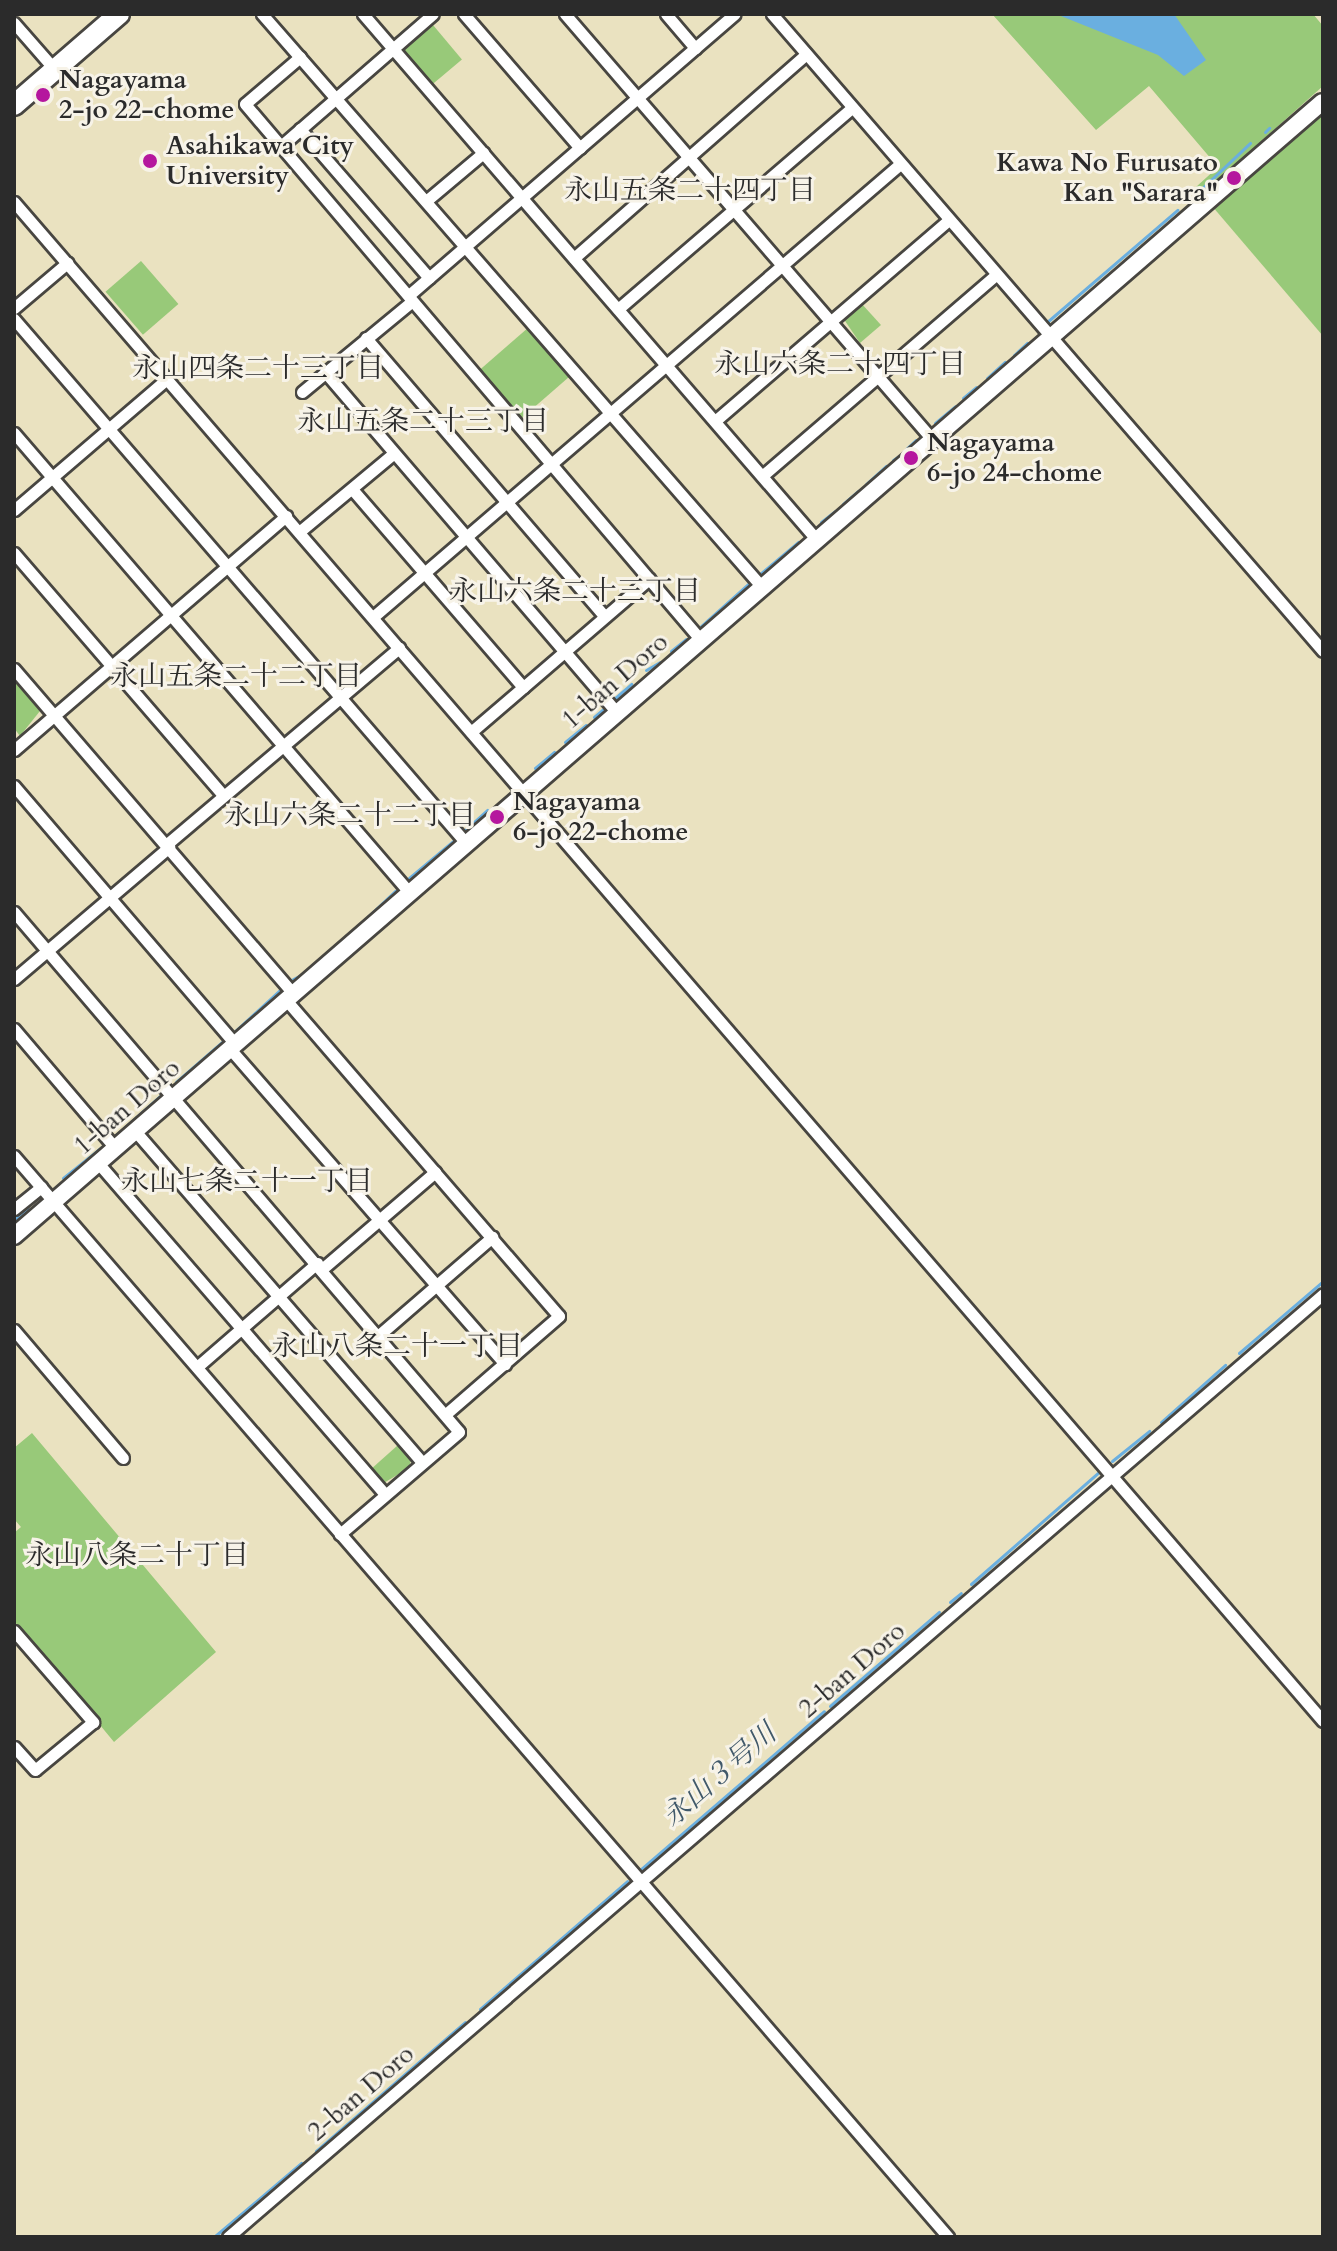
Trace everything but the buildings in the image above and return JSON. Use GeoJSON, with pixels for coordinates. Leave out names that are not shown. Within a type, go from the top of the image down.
{"type":"FeatureCollection","features":[{"type":"Feature","properties":{"kind":"highway"},"geometry":{"type":"LineString","coordinates":[[14,105],[119,14]]}},
{"type":"Feature","properties":{"kind":"street"},"geometry":{"type":"LineString","coordinates":[[262,14],[761,586]]}},
{"type":"Feature","properties":{"kind":"street"},"geometry":{"type":"LineString","coordinates":[[363,14],[816,539]]}},
{"type":"Feature","properties":{"kind":"street"},"geometry":{"type":"LineString","coordinates":[[281,146],[433,14]]}},
{"type":"Feature","properties":{"kind":"street"},"geometry":{"type":"LineString","coordinates":[[464,14],[580,148]]}},
{"type":"Feature","properties":{"kind":"street"},"geometry":{"type":"LineString","coordinates":[[565,14],[931,438]]}},
{"type":"Feature","properties":{"kind":"street"},"geometry":{"type":"LineString","coordinates":[[666,14],[695,48]]}},
{"type":"Feature","properties":{"kind":"street"},"geometry":{"type":"LineString","coordinates":[[302,392],[734,14]]}},
{"type":"Feature","properties":{"kind":"street"},"geometry":{"type":"LineString","coordinates":[[772,14],[1323,651]]}},
{"type":"Feature","properties":{"kind":"street"},"geometry":{"type":"LineString","coordinates":[[14,23],[55,70]]}},
{"type":"Feature","properties":{"kind":"street"},"geometry":{"type":"LineString","coordinates":[[574,258],[687,155],[806,54]]}},
{"type":"Feature","properties":{"kind":"street"},"geometry":{"type":"LineString","coordinates":[[300,57],[245,104],[700,639]]}},
{"type":"Feature","properties":{"kind":"street","name":"1-ban Doro"},"geometry":{"type":"LineString","coordinates":[[14,1236],[1323,101]]}},
{"type":"Feature","properties":{"kind":"street"},"geometry":{"type":"LineString","coordinates":[[618,309],[852,108]]}},
{"type":"Feature","properties":{"kind":"street"},"geometry":{"type":"LineString","coordinates":[[300,129],[429,278]]}},
{"type":"Feature","properties":{"kind":"street"},"geometry":{"type":"LineString","coordinates":[[426,201],[483,153]]}},
{"type":"Feature","properties":{"kind":"street"},"geometry":{"type":"LineString","coordinates":[[373,617],[900,164]]}},
{"type":"Feature","properties":{"kind":"street"},"geometry":{"type":"LineString","coordinates":[[14,202],[1323,1721]]}},
{"type":"Feature","properties":{"kind":"street"},"geometry":{"type":"LineString","coordinates":[[715,421],[949,220]]}},
{"type":"Feature","properties":{"kind":"street"},"geometry":{"type":"LineString","coordinates":[[14,308],[67,263]]}},
{"type":"Feature","properties":{"kind":"street"},"geometry":{"type":"LineString","coordinates":[[762,476],[996,275]]}},
{"type":"Feature","properties":{"kind":"street"},"geometry":{"type":"LineString","coordinates":[[14,319],[466,843]]}},
{"type":"Feature","properties":{"kind":"street"},"geometry":{"type":"LineString","coordinates":[[366,338],[604,616]]}},
{"type":"Feature","properties":{"kind":"street"},"geometry":{"type":"LineString","coordinates":[[325,372],[616,712]]}},
{"type":"Feature","properties":{"kind":"street"},"geometry":{"type":"LineString","coordinates":[[14,510],[167,379]]}},
{"type":"Feature","properties":{"kind":"street"},"geometry":{"type":"LineString","coordinates":[[14,433],[410,893]]}},
{"type":"Feature","properties":{"kind":"street"},"geometry":{"type":"LineString","coordinates":[[299,532],[393,454]]}},
{"type":"Feature","properties":{"kind":"street"},"geometry":{"type":"LineString","coordinates":[[352,489],[523,687]]}},
{"type":"Feature","properties":{"kind":"street"},"geometry":{"type":"LineString","coordinates":[[14,750],[286,516]]}},
{"type":"Feature","properties":{"kind":"street"},"geometry":{"type":"LineString","coordinates":[[14,553],[223,795]]}},
{"type":"Feature","properties":{"kind":"street"},"geometry":{"type":"LineString","coordinates":[[471,732],[649,579]]}},
{"type":"Feature","properties":{"kind":"street"},"geometry":{"type":"LineString","coordinates":[[14,979],[223,795],[399,648]]}},
{"type":"Feature","properties":{"kind":"street"},"geometry":{"type":"LineString","coordinates":[[14,669],[168,846],[435,1172],[559,1316],[447,1413]]}},
{"type":"Feature","properties":{"kind":"street"},"geometry":{"type":"LineString","coordinates":[[14,786],[505,1364]]}},
{"type":"Feature","properties":{"kind":"street"},"geometry":{"type":"LineString","coordinates":[[14,912],[447,1413],[459,1432],[340,1534]]}},
{"type":"Feature","properties":{"kind":"street"},"geometry":{"type":"LineString","coordinates":[[14,1029],[116,1149]]}},
{"type":"Feature","properties":{"kind":"street"},"geometry":{"type":"LineString","coordinates":[[136,1132],[422,1462]]}},
{"type":"Feature","properties":{"kind":"street"},"geometry":{"type":"LineString","coordinates":[[14,1156],[948,2237]]}},
{"type":"Feature","properties":{"kind":"street"},"geometry":{"type":"LineString","coordinates":[[99,1164],[385,1494]]}},
{"type":"Feature","properties":{"kind":"street"},"geometry":{"type":"LineString","coordinates":[[197,1367],[278,1296],[380,1219],[435,1172]]}},
{"type":"Feature","properties":{"kind":"street"},"geometry":{"type":"LineString","coordinates":[[14,1209],[41,1187]]}},
{"type":"Feature","properties":{"kind":"street"},"geometry":{"type":"LineString","coordinates":[[379,1335],[492,1237]]}},
{"type":"Feature","properties":{"kind":"street","name":"2-ban Doro"},"geometry":{"type":"LineString","coordinates":[[228,2237],[1323,1294]]}},
{"type":"Feature","properties":{"kind":"street"},"geometry":{"type":"LineString","coordinates":[[17,1338],[123,1458]]}},
{"type":"Feature","properties":{"kind":"street"},"geometry":{"type":"LineString","coordinates":[[14,1631],[93,1722],[35,1770],[14,1747]]}},
{"type":"Feature","properties":{"kind":"green space"},"geometry":{"type":"Polygon","coordinates":[[[992,14],[1313,14],[1323,26],[1323,86],[1202,194],[1196,187],[1218,167],[1149,86],[1096,130],[992,14]]]}},
{"type":"Feature","properties":{"kind":"green space"},"geometry":{"type":"Polygon","coordinates":[[[433,25],[462,59],[431,85],[402,51],[433,25]]]}},
{"type":"Feature","properties":{"kind":"green space"},"geometry":{"type":"Polygon","coordinates":[[[1323,110],[1323,336],[1212,206],[1323,110]]]}},
{"type":"Feature","properties":{"kind":"green space"},"geometry":{"type":"Polygon","coordinates":[[[141,261],[178,304],[143,335],[106,292],[141,261]]]}},
{"type":"Feature","properties":{"kind":"green space"},"geometry":{"type":"Polygon","coordinates":[[[861,303],[881,325],[860,343],[843,318],[861,303]]]}},
{"type":"Feature","properties":{"kind":"green space"},"geometry":{"type":"Polygon","coordinates":[[[529,327],[571,375],[520,419],[478,371],[529,327]]]}},
{"type":"Feature","properties":{"kind":"green space"},"geometry":{"type":"Polygon","coordinates":[[[14,680],[40,711],[20,736],[14,728],[14,680]]]}},
{"type":"Feature","properties":{"kind":"green space"},"geometry":{"type":"Polygon","coordinates":[[[32,1433],[216,1652],[114,1742],[14,1621],[14,1533],[21,1527],[14,1519],[14,1448],[32,1433]]]}},
{"type":"Feature","properties":{"kind":"green space"},"geometry":{"type":"Polygon","coordinates":[[[398,1445],[411,1460],[409,1468],[382,1484],[370,1470],[398,1445]]]}},
{"type":"Feature","properties":{"kind":"water"},"geometry":{"type":"Polygon","coordinates":[[[1056,14],[1174,14],[1206,60],[1184,76],[1158,55],[1056,14]]]}},
{"type":"Feature","properties":{"kind":"waterway"},"geometry":{"type":"LineString","coordinates":[[1265,132],[1269,128]]}},
{"type":"Feature","properties":{"kind":"waterway"},"geometry":{"type":"LineString","coordinates":[[1197,193],[1250,143]]}},
{"type":"Feature","properties":{"kind":"waterway"},"geometry":{"type":"LineString","coordinates":[[1047,322],[1177,210]]}},
{"type":"Feature","properties":{"kind":"waterway"},"geometry":{"type":"LineString","coordinates":[[1014,355],[1027,343]]}},
{"type":"Feature","properties":{"kind":"waterway"},"geometry":{"type":"LineString","coordinates":[[987,378],[1005,362]]}},
{"type":"Feature","properties":{"kind":"waterway"},"geometry":{"type":"LineString","coordinates":[[963,398],[976,387]]}},
{"type":"Feature","properties":{"kind":"waterway"},"geometry":{"type":"LineString","coordinates":[[935,423],[955,406]]}},
{"type":"Feature","properties":{"kind":"waterway"},"geometry":{"type":"LineString","coordinates":[[907,448],[916,440]]}},
{"type":"Feature","properties":{"kind":"waterway"},"geometry":{"type":"LineString","coordinates":[[893,460],[899,456]]}},
{"type":"Feature","properties":{"kind":"waterway"},"geometry":{"type":"LineString","coordinates":[[866,484],[886,466]]}},
{"type":"Feature","properties":{"kind":"waterway"},"geometry":{"type":"LineString","coordinates":[[843,504],[858,491]]}},
{"type":"Feature","properties":{"kind":"waterway"},"geometry":{"type":"LineString","coordinates":[[821,522],[835,511]]}},
{"type":"Feature","properties":{"kind":"waterway"},"geometry":{"type":"LineString","coordinates":[[760,574],[798,542]]}},
{"type":"Feature","properties":{"kind":"waterway"},"geometry":{"type":"LineString","coordinates":[[701,626],[748,584]]}},
{"type":"Feature","properties":{"kind":"waterway"},"geometry":{"type":"LineString","coordinates":[[671,651],[686,639]]}},
{"type":"Feature","properties":{"kind":"waterway"},"geometry":{"type":"LineString","coordinates":[[646,670],[660,662]]}},
{"type":"Feature","properties":{"kind":"waterway"},"geometry":{"type":"LineString","coordinates":[[614,699],[631,684]]}},
{"type":"Feature","properties":{"kind":"waterway"},"geometry":{"type":"LineString","coordinates":[[594,717],[602,710]]}},
{"type":"Feature","properties":{"kind":"waterway"},"geometry":{"type":"LineString","coordinates":[[565,742],[586,725]]}},
{"type":"Feature","properties":{"kind":"waterway"},"geometry":{"type":"LineString","coordinates":[[535,768],[554,752]]}},
{"type":"Feature","properties":{"kind":"waterway"},"geometry":{"type":"LineString","coordinates":[[465,830],[487,810]]}},
{"type":"Feature","properties":{"kind":"waterway"},"geometry":{"type":"LineString","coordinates":[[409,878],[453,841]]}},
{"type":"Feature","properties":{"kind":"waterway"},"geometry":{"type":"LineString","coordinates":[[340,943],[395,891]]}},
{"type":"Feature","properties":{"kind":"waterway"},"geometry":{"type":"LineString","coordinates":[[293,979],[307,972]]}},
{"type":"Feature","properties":{"kind":"waterway"},"geometry":{"type":"LineString","coordinates":[[234,1032],[280,990]]}},
{"type":"Feature","properties":{"kind":"waterway"},"geometry":{"type":"LineString","coordinates":[[176,1082],[222,1042]]}},
{"type":"Feature","properties":{"kind":"waterway"},"geometry":{"type":"LineString","coordinates":[[116,1135],[160,1096]]}},
{"type":"Feature","properties":{"kind":"waterway"},"geometry":{"type":"LineString","coordinates":[[63,1178],[103,1146]]}},
{"type":"Feature","properties":{"kind":"waterway"},"geometry":{"type":"LineString","coordinates":[[14,1220],[28,1208]]}},
{"type":"Feature","properties":{"kind":"waterway","name":"永山３号川"},"geometry":{"type":"LineString","coordinates":[[1239,1353],[1323,1281]]}},
{"type":"Feature","properties":{"kind":"waterway","name":"永山３号川"},"geometry":{"type":"LineString","coordinates":[[1161,1422],[1225,1365]]}},
{"type":"Feature","properties":{"kind":"waterway","name":"永山３号川"},"geometry":{"type":"LineString","coordinates":[[1112,1461],[1149,1431]]}},
{"type":"Feature","properties":{"kind":"waterway","name":"永山３号川"},"geometry":{"type":"LineString","coordinates":[[971,1584],[1098,1473]]}},
{"type":"Feature","properties":{"kind":"waterway","name":"永山３号川"},"geometry":{"type":"LineString","coordinates":[[950,1602],[961,1593]]}},
{"type":"Feature","properties":{"kind":"waterway","name":"永山３号川"},"geometry":{"type":"LineString","coordinates":[[830,1706],[939,1612]]}},
{"type":"Feature","properties":{"kind":"waterway","name":"永山３号川"},"geometry":{"type":"LineString","coordinates":[[640,1870],[824,1711]]}},
{"type":"Feature","properties":{"kind":"waterway","name":"永山３号川"},"geometry":{"type":"LineString","coordinates":[[480,2009],[627,1881]]}},
{"type":"Feature","properties":{"kind":"waterway","name":"永山３号川"},"geometry":{"type":"LineString","coordinates":[[316,2151],[465,2022]]}},
{"type":"Feature","properties":{"kind":"waterway","name":"永山３号川"},"geometry":{"type":"LineString","coordinates":[[215,2236],[301,2163]]}},
{"type":"Feature","properties":{"kind":"place","name":"Nagayama 2-jo 22-chome"},"geometry":{"type":"Point","coordinates":[43,95]}},
{"type":"Feature","properties":{"kind":"place","name":"Asahikawa City University"},"geometry":{"type":"Point","coordinates":[150,161]}},
{"type":"Feature","properties":{"kind":"place","name":"Kawa No Furusato Kan \"Sarara\""},"geometry":{"type":"Point","coordinates":[1234,178]}},
{"type":"Feature","properties":{"kind":"place","name":"Nagayama 6-jo 24-chome"},"geometry":{"type":"Point","coordinates":[911,458]}},
{"type":"Feature","properties":{"kind":"place","name":"Nagayama 6-jo 22-chome"},"geometry":{"type":"Point","coordinates":[497,817]}},
{"type":"Feature","properties":{"kind":"district","name":"永山五条二十四丁目"},"geometry":{"type":"Point","coordinates":[690,190]}},
{"type":"Feature","properties":{"kind":"district","name":"永山六条二十四丁目"},"geometry":{"type":"Point","coordinates":[840,364]}},
{"type":"Feature","properties":{"kind":"district","name":"永山四条二十三丁目"},"geometry":{"type":"Point","coordinates":[258,368]}},
{"type":"Feature","properties":{"kind":"district","name":"永山五条二十三丁目"},"geometry":{"type":"Point","coordinates":[423,421]}},
{"type":"Feature","properties":{"kind":"district","name":"永山六条二十三丁目"},"geometry":{"type":"Point","coordinates":[575,591]}},
{"type":"Feature","properties":{"kind":"district","name":"永山五条二十二丁目"},"geometry":{"type":"Point","coordinates":[236,676]}},
{"type":"Feature","properties":{"kind":"district","name":"永山六条二十二丁目"},"geometry":{"type":"Point","coordinates":[350,815]}},
{"type":"Feature","properties":{"kind":"district","name":"永山七条二十一丁目"},"geometry":{"type":"Point","coordinates":[247,1181]}},
{"type":"Feature","properties":{"kind":"district","name":"永山八条二十一丁目"},"geometry":{"type":"Point","coordinates":[397,1346]}},
{"type":"Feature","properties":{"kind":"district","name":"永山八条二十丁目"},"geometry":{"type":"Point","coordinates":[137,1555]}}]}
